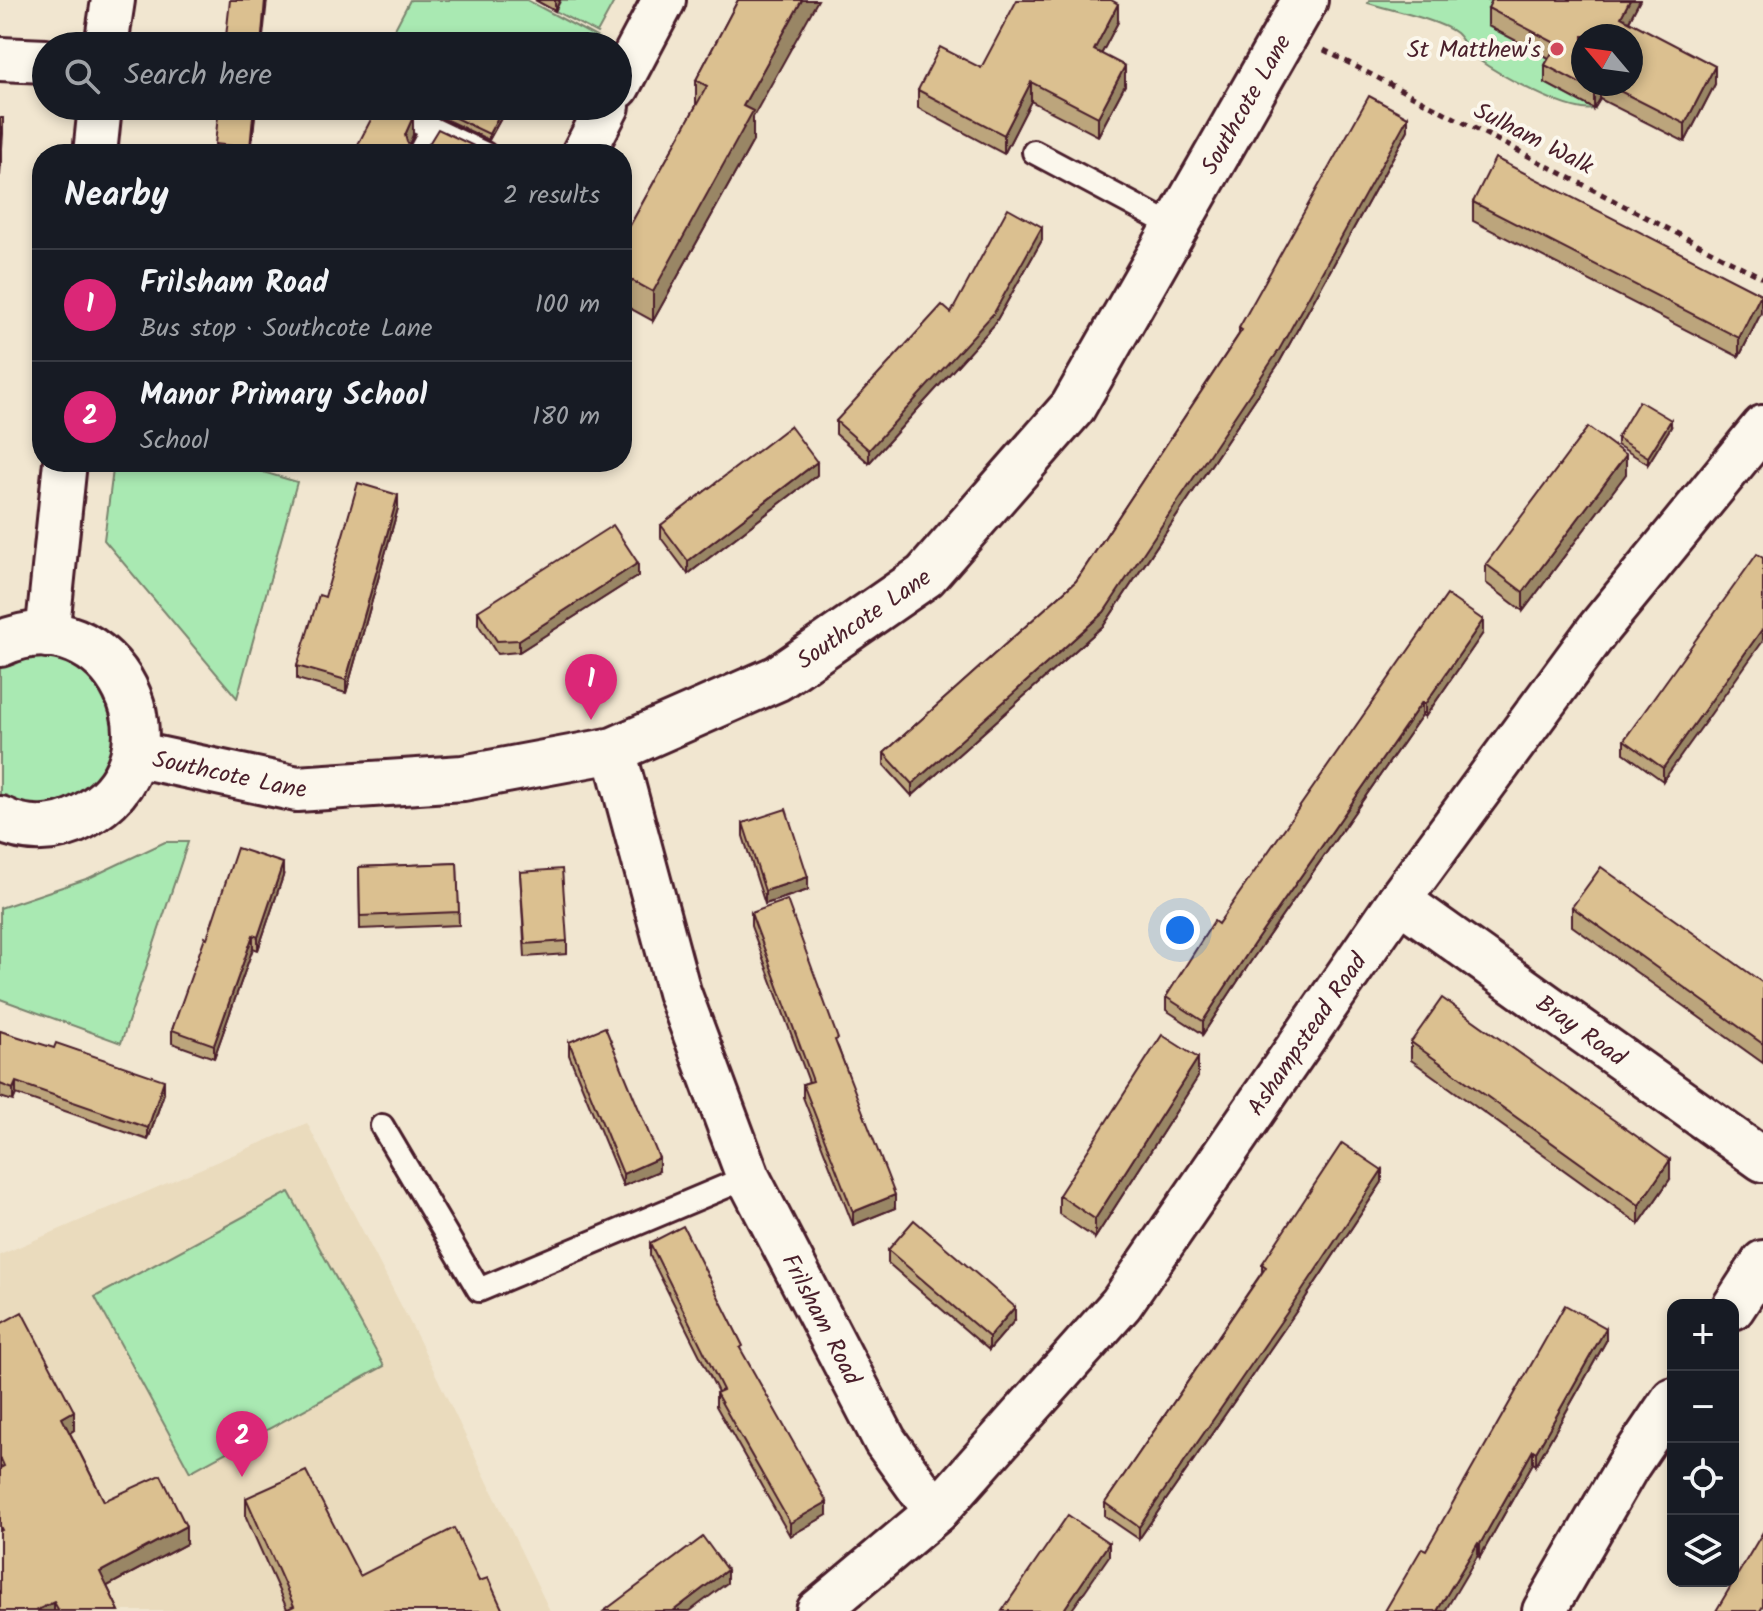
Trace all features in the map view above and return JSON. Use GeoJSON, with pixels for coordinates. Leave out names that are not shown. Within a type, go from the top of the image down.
{"type":"FeatureCollection","features":[{"type":"Feature","properties":{"kind":"street"},"geometry":{"type":"LineString","coordinates":[[108,32],[113,0]]}},
{"type":"Feature","properties":{"kind":"street"},"geometry":{"type":"LineString","coordinates":[[632,61],[664,0]]}},
{"type":"Feature","properties":{"kind":"street","name":"Southcote Lane"},"geometry":{"type":"LineString","coordinates":[[134,754],[297,789],[463,778],[614,750],[778,678],[925,576],[1073,407],[1296,15]]}},
{"type":"Feature","properties":{"kind":"street"},"geometry":{"type":"LineString","coordinates":[[0,59],[32,60]]}},
{"type":"Feature","properties":{"kind":"street"},"geometry":{"type":"LineString","coordinates":[[96,144],[99,120]]}},
{"type":"Feature","properties":{"kind":"street"},"geometry":{"type":"LineString","coordinates":[[588,144],[601,120]]}},
{"type":"Feature","properties":{"kind":"street","name":"Ashampstead Road"},"geometry":{"type":"LineString","coordinates":[[818,1611],[936,1512],[1121,1304],[1399,900],[1599,628],[1763,427]]}},
{"type":"Feature","properties":{"kind":"street"},"geometry":{"type":"LineString","coordinates":[[47,636],[64,472]]}},
{"type":"Feature","properties":{"kind":"street","name":"Southcote Lane"},"geometry":{"type":"LineString","coordinates":[[0,644],[15,637],[47,636],[72,639],[97,653],[129,692],[137,724],[134,754],[122,785],[101,808],[71,824],[47,829],[13,826],[0,819]]}},
{"type":"Feature","properties":{"kind":"street","name":"Frilsham Road"},"geometry":{"type":"LineString","coordinates":[[614,750],[679,992],[748,1177],[885,1441],[936,1512]]}},
{"type":"Feature","properties":{"kind":"street","name":"Bray Road"},"geometry":{"type":"LineString","coordinates":[[1399,900],[1763,1160]]}},
{"type":"Feature","properties":{"kind":"street"},"geometry":{"type":"LineString","coordinates":[[1739,1299],[1763,1262]]}},
{"type":"Feature","properties":{"kind":"street"},"geometry":{"type":"LineString","coordinates":[[1544,1611],[1627,1467],[1667,1408]]}},
{"type":"Feature","properties":{"kind":"lane"},"geometry":{"type":"LineString","coordinates":[[413,120],[464,144]]}},
{"type":"Feature","properties":{"kind":"lane"},"geometry":{"type":"LineString","coordinates":[[424,144],[432,129]]}},
{"type":"Feature","properties":{"kind":"lane"},"geometry":{"type":"LineString","coordinates":[[1034,152],[1175,227]]}},
{"type":"Feature","properties":{"kind":"lane"},"geometry":{"type":"LineString","coordinates":[[382,1126],[479,1290],[748,1177]]}},
{"type":"Feature","properties":{"kind":"path","name":"Sulham Walk"},"geometry":{"type":"LineString","coordinates":[[1296,15],[1763,278]]}},
{"type":"Feature","properties":{"kind":"shaded area"},"geometry":{"type":"Polygon","coordinates":[[[307,1123],[420,1342],[550,1611],[0,1611],[0,1255],[307,1123]]]}},
{"type":"Feature","properties":{"kind":"green space"},"geometry":{"type":"Polygon","coordinates":[[[410,0],[527,0],[587,32],[393,32],[410,0]]]}},
{"type":"Feature","properties":{"kind":"green space"},"geometry":{"type":"Polygon","coordinates":[[[561,0],[615,0],[598,32],[555,11],[561,0]]]}},
{"type":"Feature","properties":{"kind":"green space"},"geometry":{"type":"Polygon","coordinates":[[[1369,0],[1501,0],[1488,26],[1557,62],[1545,83],[1594,109],[1568,105],[1534,91],[1476,58],[1449,28],[1368,3],[1369,0]]]}},
{"type":"Feature","properties":{"kind":"green space"},"geometry":{"type":"Polygon","coordinates":[[[113,472],[263,472],[297,482],[237,698],[104,540],[113,472]]]}},
{"type":"Feature","properties":{"kind":"green space"},"geometry":{"type":"Polygon","coordinates":[[[37,653],[88,668],[119,713],[113,766],[79,803],[30,811],[0,799],[0,666],[10,659],[37,653]]]}},
{"type":"Feature","properties":{"kind":"green space"},"geometry":{"type":"Polygon","coordinates":[[[165,842],[188,842],[121,1043],[0,999],[0,908],[89,878],[165,842]]]}},
{"type":"Feature","properties":{"kind":"green space"},"geometry":{"type":"Polygon","coordinates":[[[289,1192],[384,1366],[190,1472],[95,1297],[289,1192]]]}},
{"type":"Feature","properties":{"kind":"building"},"geometry":{"type":"Polygon","coordinates":[[[230,0],[265,0],[262,32],[227,32],[230,0]]]}},
{"type":"Feature","properties":{"kind":"building"},"geometry":{"type":"Polygon","coordinates":[[[738,0],[802,0],[743,106],[753,111],[653,292],[632,280],[632,222],[707,86],[696,80],[738,0]]]}},
{"type":"Feature","properties":{"kind":"building"},"geometry":{"type":"Polygon","coordinates":[[[1017,0],[1111,0],[1118,4],[1094,50],[1125,66],[1098,117],[1031,82],[1004,135],[918,90],[940,47],[981,68],[1017,0]]]}},
{"type":"Feature","properties":{"kind":"building"},"geometry":{"type":"Polygon","coordinates":[[[1492,0],[1630,0],[1621,17],[1634,24],[1571,24],[1571,79],[1545,65],[1557,44],[1488,8],[1492,0]]]}},
{"type":"Feature","properties":{"kind":"building"},"geometry":{"type":"Polygon","coordinates":[[[1643,28],[1715,66],[1685,124],[1630,96],[1643,96],[1643,28]]]}},
{"type":"Feature","properties":{"kind":"building"},"geometry":{"type":"Polygon","coordinates":[[[1369,96],[1408,117],[1279,350],[1104,612],[912,784],[884,753],[1076,581],[1242,330],[1239,328],[1369,96]]]}},
{"type":"Feature","properties":{"kind":"building"},"geometry":{"type":"Polygon","coordinates":[[[0,118],[3,118],[0,159],[0,118]]]}},
{"type":"Feature","properties":{"kind":"building"},"geometry":{"type":"Polygon","coordinates":[[[218,120],[253,120],[250,144],[215,144],[218,120]]]}},
{"type":"Feature","properties":{"kind":"building"},"geometry":{"type":"Polygon","coordinates":[[[371,120],[412,120],[405,135],[409,144],[358,144],[371,120]]]}},
{"type":"Feature","properties":{"kind":"building"},"geometry":{"type":"Polygon","coordinates":[[[460,120],[496,120],[489,134],[460,120]]]}},
{"type":"Feature","properties":{"kind":"building"},"geometry":{"type":"Polygon","coordinates":[[[438,129],[470,144],[429,144],[438,129]]]}},
{"type":"Feature","properties":{"kind":"building"},"geometry":{"type":"Polygon","coordinates":[[[1495,158],[1761,294],[1739,338],[1473,202],[1495,158]]]}},
{"type":"Feature","properties":{"kind":"building"},"geometry":{"type":"Polygon","coordinates":[[[1008,208],[1042,227],[994,313],[869,450],[836,421],[942,305],[951,313],[1008,208]]]}},
{"type":"Feature","properties":{"kind":"building"},"geometry":{"type":"Polygon","coordinates":[[[1639,401],[1671,420],[1648,457],[1617,438],[1639,401]]]}},
{"type":"Feature","properties":{"kind":"building"},"geometry":{"type":"Polygon","coordinates":[[[790,426],[817,462],[688,561],[661,525],[790,426]]]}},
{"type":"Feature","properties":{"kind":"building"},"geometry":{"type":"Polygon","coordinates":[[[1588,427],[1626,455],[1523,592],[1486,564],[1588,427]]]}},
{"type":"Feature","properties":{"kind":"building"},"geometry":{"type":"Polygon","coordinates":[[[358,483],[398,495],[346,680],[297,666],[319,595],[325,597],[358,483]]]}},
{"type":"Feature","properties":{"kind":"building"},"geometry":{"type":"Polygon","coordinates":[[[613,525],[638,563],[519,640],[497,641],[478,611],[613,525]]]}},
{"type":"Feature","properties":{"kind":"building"},"geometry":{"type":"Polygon","coordinates":[[[1757,554],[1763,558],[1763,628],[1663,768],[1624,740],[1757,554]]]}},
{"type":"Feature","properties":{"kind":"building"},"geometry":{"type":"Polygon","coordinates":[[[1447,595],[1483,620],[1425,704],[1422,702],[1203,1021],[1166,997],[1214,921],[1218,924],[1447,595]]]}},
{"type":"Feature","properties":{"kind":"building"},"geometry":{"type":"Polygon","coordinates":[[[786,809],[808,877],[765,891],[743,823],[786,809]]]}},
{"type":"Feature","properties":{"kind":"building"},"geometry":{"type":"Polygon","coordinates":[[[237,848],[283,863],[258,937],[253,935],[214,1045],[172,1030],[237,848]]]}},
{"type":"Feature","properties":{"kind":"building"},"geometry":{"type":"Polygon","coordinates":[[[457,863],[459,912],[360,916],[359,867],[457,863]]]}},
{"type":"Feature","properties":{"kind":"building"},"geometry":{"type":"Polygon","coordinates":[[[1601,867],[1763,983],[1763,1044],[1572,907],[1601,867]]]}},
{"type":"Feature","properties":{"kind":"building"},"geometry":{"type":"Polygon","coordinates":[[[562,869],[567,941],[525,944],[520,872],[562,869]]]}},
{"type":"Feature","properties":{"kind":"building"},"geometry":{"type":"Polygon","coordinates":[[[787,900],[838,1039],[835,1040],[895,1195],[853,1212],[803,1084],[813,1081],[751,913],[787,900]]]}},
{"type":"Feature","properties":{"kind":"building"},"geometry":{"type":"Polygon","coordinates":[[[1442,998],[1670,1160],[1639,1205],[1411,1042],[1442,998]]]}},
{"type":"Feature","properties":{"kind":"building"},"geometry":{"type":"Polygon","coordinates":[[[605,1027],[659,1158],[623,1174],[569,1042],[605,1027]]]}},
{"type":"Feature","properties":{"kind":"building"},"geometry":{"type":"Polygon","coordinates":[[[0,1031],[54,1048],[56,1043],[164,1080],[148,1128],[16,1082],[13,1089],[0,1084],[0,1031]]]}},
{"type":"Feature","properties":{"kind":"building"},"geometry":{"type":"Polygon","coordinates":[[[1162,1035],[1198,1058],[1095,1219],[1059,1195],[1162,1035]]]}},
{"type":"Feature","properties":{"kind":"building"},"geometry":{"type":"Polygon","coordinates":[[[1342,1143],[1382,1170],[1139,1527],[1105,1503],[1266,1267],[1262,1264],[1342,1143]]]}},
{"type":"Feature","properties":{"kind":"building"},"geometry":{"type":"Polygon","coordinates":[[[914,1220],[1015,1307],[989,1337],[888,1250],[914,1220]]]}},
{"type":"Feature","properties":{"kind":"building"},"geometry":{"type":"Polygon","coordinates":[[[683,1226],[743,1346],[740,1348],[827,1502],[790,1523],[716,1393],[723,1390],[650,1243],[683,1226]]]}},
{"type":"Feature","properties":{"kind":"building"},"geometry":{"type":"Polygon","coordinates":[[[1565,1305],[1606,1328],[1536,1452],[1533,1450],[1480,1544],[1437,1611],[1385,1611],[1422,1548],[1426,1550],[1565,1305]]]}},
{"type":"Feature","properties":{"kind":"building"},"geometry":{"type":"Polygon","coordinates":[[[22,1312],[74,1411],[62,1418],[104,1501],[161,1475],[186,1526],[100,1572],[119,1611],[59,1611],[54,1602],[35,1611],[0,1611],[0,1468],[4,1466],[0,1457],[0,1324],[22,1312]]]}},
{"type":"Feature","properties":{"kind":"building"},"geometry":{"type":"Polygon","coordinates":[[[306,1471],[360,1576],[454,1528],[479,1581],[488,1578],[503,1611],[284,1611],[294,1606],[246,1498],[306,1471]]]}},
{"type":"Feature","properties":{"kind":"building"},"geometry":{"type":"Polygon","coordinates":[[[1068,1515],[1109,1543],[1063,1611],[1002,1611],[1068,1515]]]}},
{"type":"Feature","properties":{"kind":"building"},"geometry":{"type":"Polygon","coordinates":[[[1763,1532],[1763,1606],[1760,1611],[1716,1611],[1730,1587],[1739,1587],[1739,1572],[1763,1532]]]}},
{"type":"Feature","properties":{"kind":"building"},"geometry":{"type":"Polygon","coordinates":[[[703,1537],[727,1570],[673,1611],[604,1611],[703,1537]]]}},
{"type":"Feature","properties":{"kind":"place","name":"St Matthew's"},"geometry":{"type":"Point","coordinates":[1557,49]}},
{"type":"Feature","properties":{"kind":"place","name":"Frilsham Road"},"geometry":{"type":"Point","coordinates":[591,720]}},
{"type":"Feature","properties":{"kind":"place","name":"Manor Primary School"},"geometry":{"type":"Point","coordinates":[242,1477]}}]}
